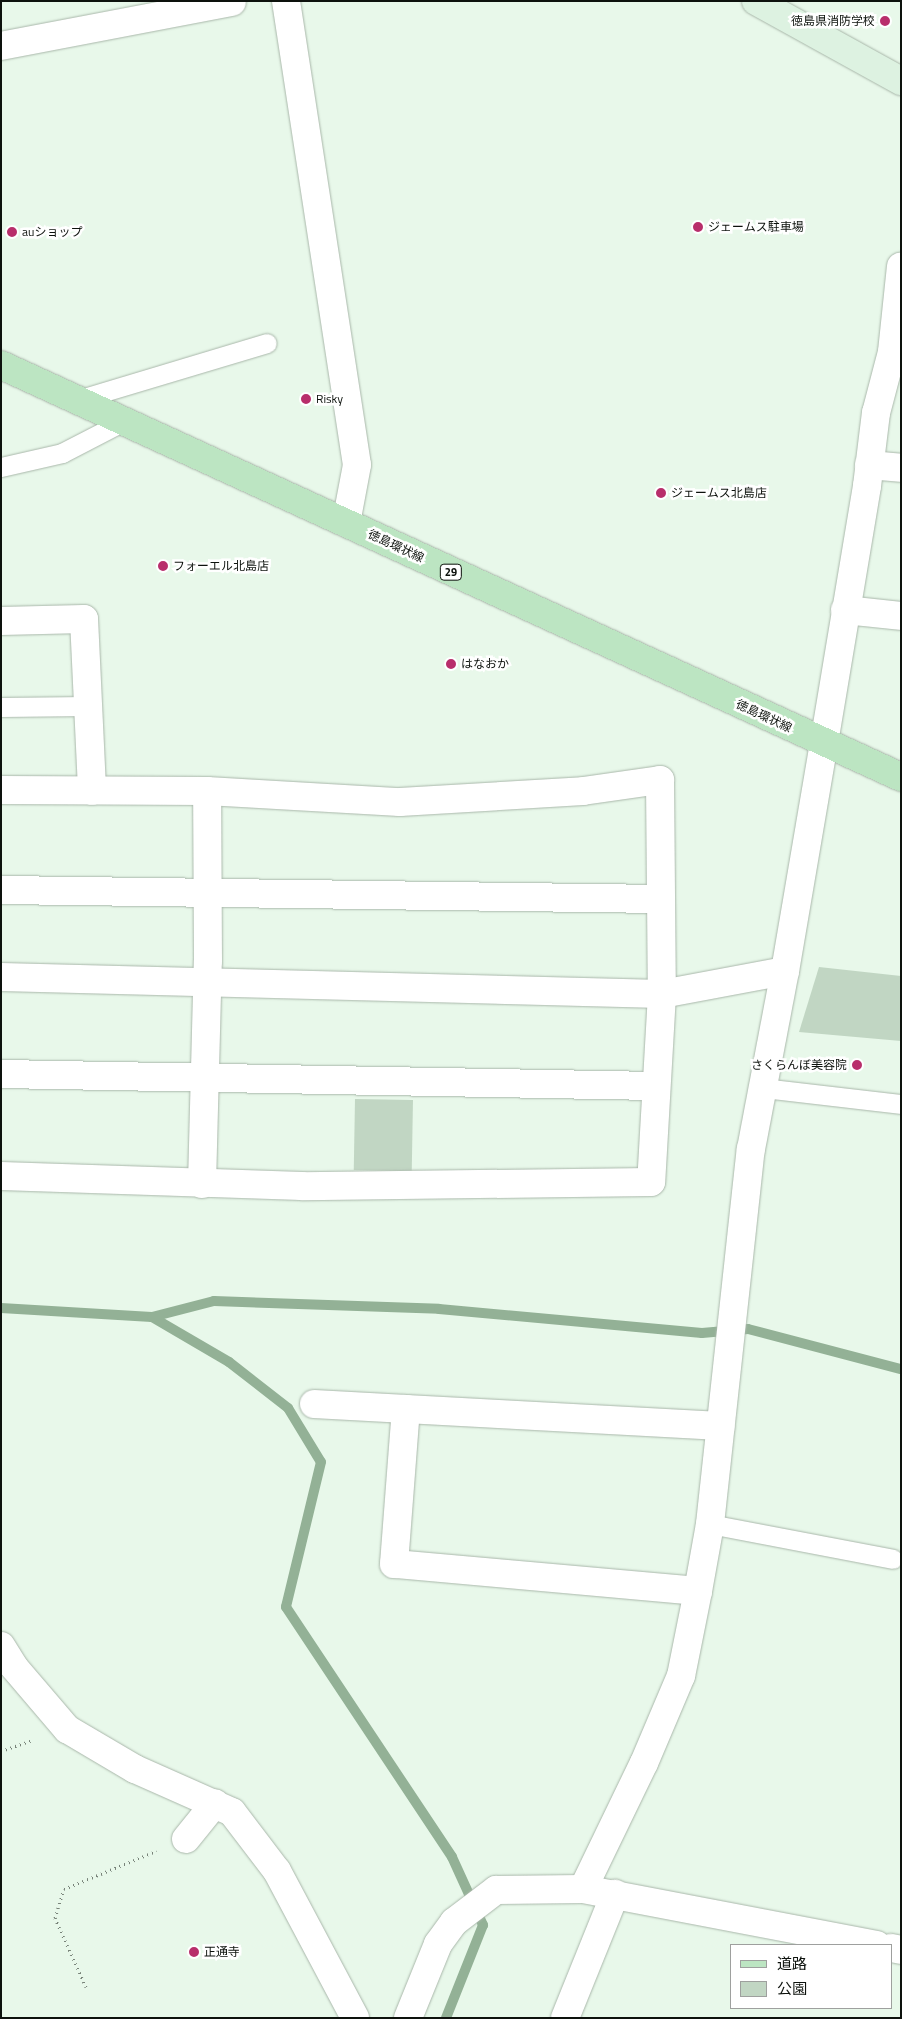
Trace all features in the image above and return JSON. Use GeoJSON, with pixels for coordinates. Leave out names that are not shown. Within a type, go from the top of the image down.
{"type":"FeatureCollection","features":[{"type":"Feature","properties":{"kind":"main road","name":"徳島環状線"},"geometry":{"type":"LineString","coordinates":[[1,365],[901,777]]}},
{"type":"Feature","properties":{"kind":"street"},"geometry":{"type":"LineString","coordinates":[[286,1],[356,465],[346,523]]}},
{"type":"Feature","properties":{"kind":"street"},"geometry":{"type":"LineString","coordinates":[[756,1],[901,81]]}},
{"type":"Feature","properties":{"kind":"street"},"geometry":{"type":"LineString","coordinates":[[1,46],[232,2]]}},
{"type":"Feature","properties":{"kind":"street"},"geometry":{"type":"LineString","coordinates":[[583,1889],[644,1763],[681,1676],[698,1591],[710,1524],[751,1149],[785,971],[824,743],[876,413],[892,352],[901,266]]}},
{"type":"Feature","properties":{"kind":"street"},"geometry":{"type":"LineString","coordinates":[[869,465],[901,468]]}},
{"type":"Feature","properties":{"kind":"street"},"geometry":{"type":"LineString","coordinates":[[845,610],[901,616]]}},
{"type":"Feature","properties":{"kind":"street"},"geometry":{"type":"LineString","coordinates":[[1,621],[84,619],[92,791]]}},
{"type":"Feature","properties":{"kind":"street"},"geometry":{"type":"LineString","coordinates":[[1,790],[207,790],[400,802],[583,790],[660,780],[662,994],[652,1182],[302,1186],[1,1176]]}},
{"type":"Feature","properties":{"kind":"street"},"geometry":{"type":"LineString","coordinates":[[202,1184],[208,981],[207,790]]}},
{"type":"Feature","properties":{"kind":"street"},"geometry":{"type":"LineString","coordinates":[[1,890],[661,899]]}},
{"type":"Feature","properties":{"kind":"street"},"geometry":{"type":"LineString","coordinates":[[1,977],[662,994],[785,971]]}},
{"type":"Feature","properties":{"kind":"street"},"geometry":{"type":"LineString","coordinates":[[1,1074],[656,1086]]}},
{"type":"Feature","properties":{"kind":"street"},"geometry":{"type":"LineString","coordinates":[[314,1404],[721,1426]]}},
{"type":"Feature","properties":{"kind":"street"},"geometry":{"type":"LineString","coordinates":[[406,1409],[394,1564],[698,1591]]}},
{"type":"Feature","properties":{"kind":"street"},"geometry":{"type":"LineString","coordinates":[[1,1646],[14,1667],[67,1729],[135,1769],[232,1812],[277,1870],[355,2018]]}},
{"type":"Feature","properties":{"kind":"street"},"geometry":{"type":"LineString","coordinates":[[186,1839],[214,1803]]}},
{"type":"Feature","properties":{"kind":"street"},"geometry":{"type":"LineString","coordinates":[[408,2018],[438,1944],[454,1922],[496,1890],[583,1889],[872,1944]]}},
{"type":"Feature","properties":{"kind":"street"},"geometry":{"type":"LineString","coordinates":[[565,2018],[615,1894]]}},
{"type":"Feature","properties":{"kind":"lane"},"geometry":{"type":"LineString","coordinates":[[77,400],[267,343]]}},
{"type":"Feature","properties":{"kind":"lane"},"geometry":{"type":"LineString","coordinates":[[1,467],[62,453],[124,421]]}},
{"type":"Feature","properties":{"kind":"lane"},"geometry":{"type":"LineString","coordinates":[[1,707],[88,706]]}},
{"type":"Feature","properties":{"kind":"lane"},"geometry":{"type":"LineString","coordinates":[[763,1088],[901,1104]]}},
{"type":"Feature","properties":{"kind":"lane"},"geometry":{"type":"LineString","coordinates":[[710,1524],[893,1559]]}},
{"type":"Feature","properties":{"kind":"path"},"geometry":{"type":"LineString","coordinates":[[86,1987],[54,1918],[64,1889],[186,1839]]}},
{"type":"Feature","properties":{"kind":"green space"},"geometry":{"type":"Polygon","coordinates":[[[819,967],[901,976],[901,1041],[799,1032],[819,967]]]}},
{"type":"Feature","properties":{"kind":"green space"},"geometry":{"type":"Polygon","coordinates":[[[355,1099],[413,1100],[412,1171],[354,1170],[355,1099]]]}},
{"type":"Feature","properties":{"kind":"waterway"},"geometry":{"type":"LineString","coordinates":[[152,1317],[214,1301],[439,1309],[702,1333],[748,1329],[901,1369]]}},
{"type":"Feature","properties":{"kind":"waterway"},"geometry":{"type":"LineString","coordinates":[[1,1308],[152,1317],[229,1362],[288,1408],[321,1462],[286,1607],[452,1857],[483,1925],[446,2018]]}},
{"type":"Feature","properties":{"kind":"place","name":"徳島県消防学校"},"geometry":{"type":"Point","coordinates":[885,21]}},
{"type":"Feature","properties":{"kind":"place","name":"ジェームス駐車場"},"geometry":{"type":"Point","coordinates":[698,227]}},
{"type":"Feature","properties":{"kind":"place","name":"auショップ"},"geometry":{"type":"Point","coordinates":[12,232]}},
{"type":"Feature","properties":{"kind":"place","name":"Risky"},"geometry":{"type":"Point","coordinates":[306,399]}},
{"type":"Feature","properties":{"kind":"place","name":"ジェームス北島店"},"geometry":{"type":"Point","coordinates":[661,493]}},
{"type":"Feature","properties":{"kind":"place","name":"フォーエル北島店"},"geometry":{"type":"Point","coordinates":[163,566]}},
{"type":"Feature","properties":{"kind":"place","name":"はなおか"},"geometry":{"type":"Point","coordinates":[451,664]}},
{"type":"Feature","properties":{"kind":"place","name":"さくらんぼ美容院"},"geometry":{"type":"Point","coordinates":[857,1065]}},
{"type":"Feature","properties":{"kind":"place","name":"正通寺"},"geometry":{"type":"Point","coordinates":[194,1952]}}]}
